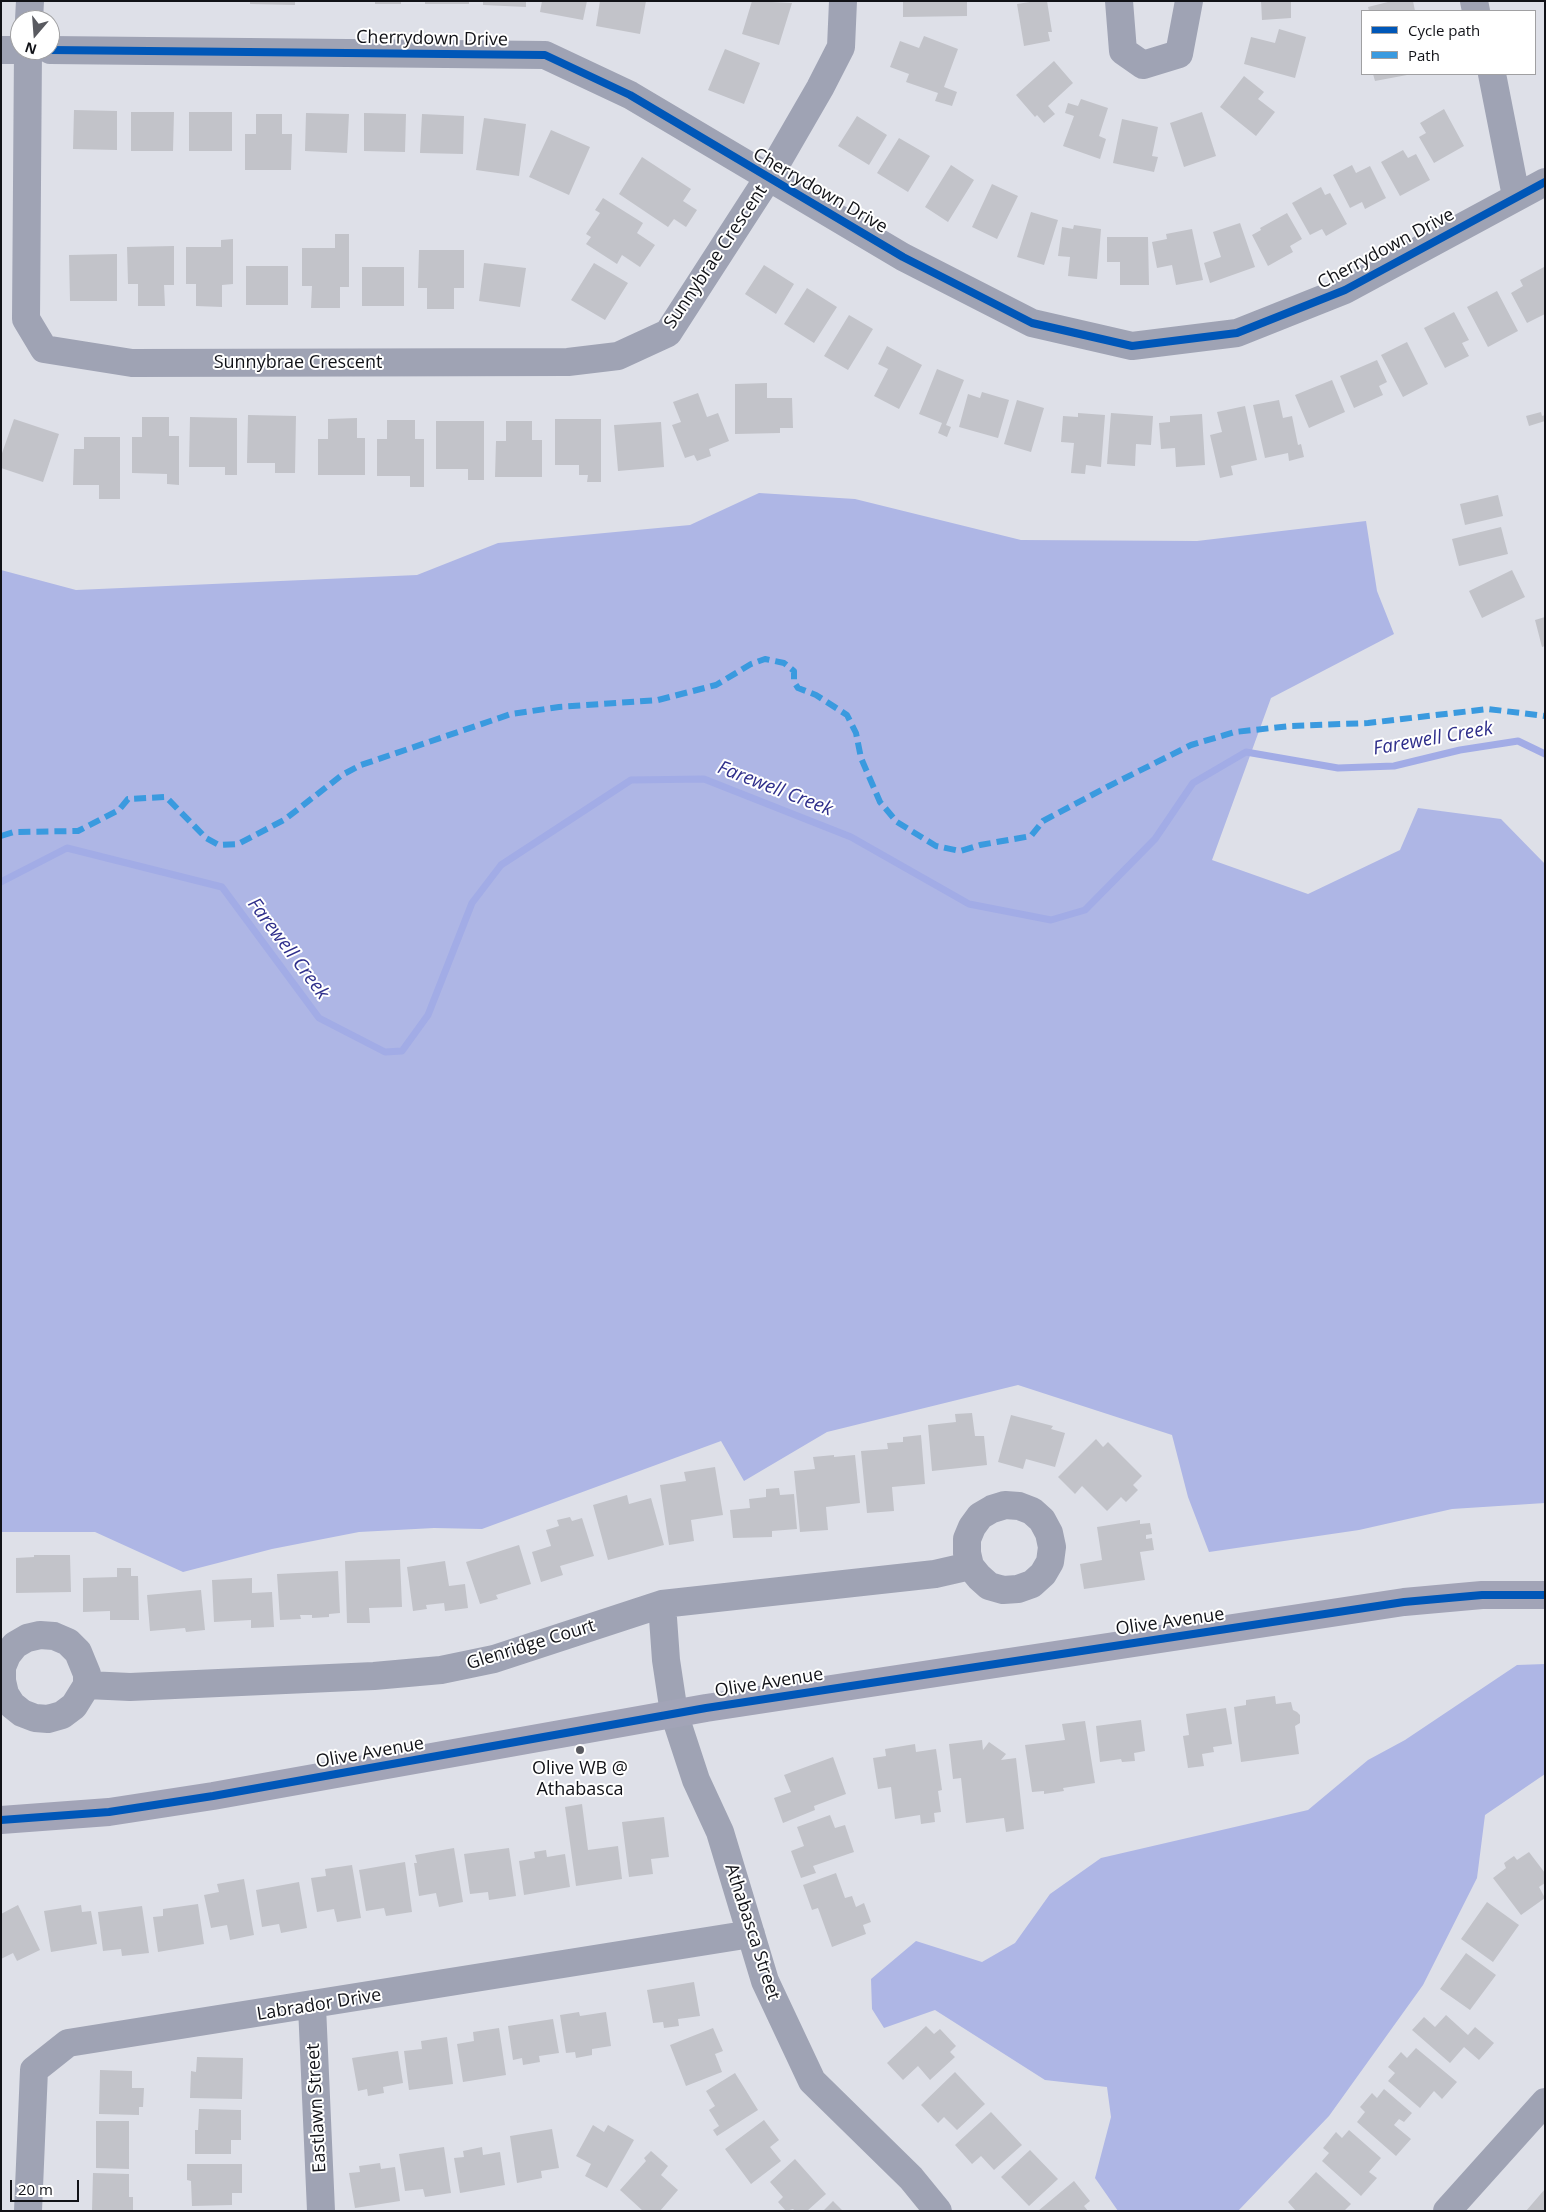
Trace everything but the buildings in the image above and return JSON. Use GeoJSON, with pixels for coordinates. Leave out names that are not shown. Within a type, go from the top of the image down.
{"type":"FeatureCollection","features":[{"type":"Feature","properties":{"kind":"main road","name":"Olive Avenue"},"geometry":{"type":"LineString","coordinates":[[1,1820],[109,1812],[213,1796],[674,1713],[904,1676],[1404,1602],[1482,1595],[1545,1595]]}},
{"type":"Feature","properties":{"kind":"street"},"geometry":{"type":"LineString","coordinates":[[768,178],[820,88],[841,47],[843,1]]}},
{"type":"Feature","properties":{"kind":"street"},"geometry":{"type":"LineString","coordinates":[[1119,1],[1122,51],[1143,65],[1179,54],[1189,1]]}},
{"type":"Feature","properties":{"kind":"street","name":"Cherrydown Drive"},"geometry":{"type":"LineString","coordinates":[[60,50],[545,55],[630,95],[903,256],[1032,323],[1132,346],[1236,333],[1345,290],[1545,182]]}},
{"type":"Feature","properties":{"kind":"street","name":"Sunnybrae Crescent"},"geometry":{"type":"LineString","coordinates":[[28,60],[26,319],[44,350],[132,363],[568,362],[618,356],[668,333],[768,178]]}},
{"type":"Feature","properties":{"kind":"street"},"geometry":{"type":"LineString","coordinates":[[1492,75],[1516,196]]}},
{"type":"Feature","properties":{"kind":"street","name":"Glenridge Court"},"geometry":{"type":"LineString","coordinates":[[87,1684],[130,1687],[374,1676],[441,1670],[494,1659],[662,1604],[935,1574],[970,1566]]}},
{"type":"Feature","properties":{"kind":"street","name":"Athabasca Street"},"geometry":{"type":"LineString","coordinates":[[662,1604],[666,1660],[674,1713],[696,1780],[720,1832],[765,1981],[812,2081],[911,2178],[938,2211]]}},
{"type":"Feature","properties":{"kind":"street","name":"Labrador Drive"},"geometry":{"type":"LineString","coordinates":[[28,2211],[34,2070],[68,2043],[312,2006],[750,1934]]}},
{"type":"Feature","properties":{"kind":"street","name":"Eastlawn Street"},"geometry":{"type":"LineString","coordinates":[[312,2006],[321,2211]]}},
{"type":"Feature","properties":{"kind":"street"},"geometry":{"type":"LineString","coordinates":[[1447,2211],[1545,2102]]}},
{"type":"Feature","properties":{"kind":"shaded area"},"geometry":{"type":"Polygon","coordinates":[[[759,493],[855,499],[1021,540],[1197,541],[1366,521],[1377,591],[1394,634],[1271,698],[1212,860],[1308,894],[1400,850],[1418,808],[1501,819],[1545,864],[1545,1503],[1452,1509],[1359,1530],[1209,1552],[1188,1497],[1172,1435],[1018,1385],[827,1432],[744,1481],[721,1441],[482,1529],[434,1528],[359,1532],[272,1549],[183,1572],[95,1532],[1,1532],[1,570],[76,590],[417,575],[498,543],[690,525],[759,493]]]}},
{"type":"Feature","properties":{"kind":"shaded area"},"geometry":{"type":"Polygon","coordinates":[[[1545,1664],[1545,1774],[1485,1815],[1477,1878],[1423,1985],[1329,2116],[1238,2211],[1118,2211],[1095,2178],[1111,2117],[1107,2087],[1045,2080],[935,2010],[884,2028],[872,2009],[871,1979],[916,1941],[982,1962],[1015,1943],[1050,1894],[1101,1858],[1308,1810],[1368,1760],[1405,1740],[1517,1665],[1545,1664]]]}},
{"type":"Feature","properties":{"kind":"waterway","name":"Farewell Creek"},"geometry":{"type":"LineString","coordinates":[[1,882],[67,848],[222,887],[319,1018],[385,1052],[402,1051],[428,1015],[472,903],[501,865],[631,780],[704,779],[851,837],[969,904],[1051,920],[1085,910],[1155,839],[1193,783],[1246,752],[1338,768],[1394,766],[1460,750],[1518,741],[1545,754]]}},
{"type":"Feature","properties":{"kind":"marked path"},"geometry":{"type":"LineString","coordinates":[[1,836],[14,832],[78,831],[119,810],[128,799],[166,797],[206,838],[219,845],[238,844],[284,820],[342,775],[361,765],[511,714],[559,707],[658,700],[716,685],[751,664],[765,659],[784,663],[794,671],[794,682],[798,688],[816,695],[847,715],[856,733],[861,758],[880,802],[897,822],[936,846],[960,851],[980,845],[1031,836],[1043,821],[1107,787],[1191,745],[1235,732],[1290,726],[1368,723],[1488,709],[1545,716]]}},
{"type":"Feature","properties":{"kind":"cycle path"},"geometry":{"type":"LineString","coordinates":[[60,50],[545,55],[630,95],[903,257],[1032,323],[1132,346],[1237,333],[1345,290],[1545,182]]}},
{"type":"Feature","properties":{"kind":"cycle path"},"geometry":{"type":"LineString","coordinates":[[1,1820],[109,1812],[213,1796],[706,1708],[1404,1602],[1482,1595],[1545,1595]]}},
{"type":"Feature","properties":{"kind":"place","name":"Olive WB @ Athabasca"},"geometry":{"type":"Point","coordinates":[580,1750]}}]}
